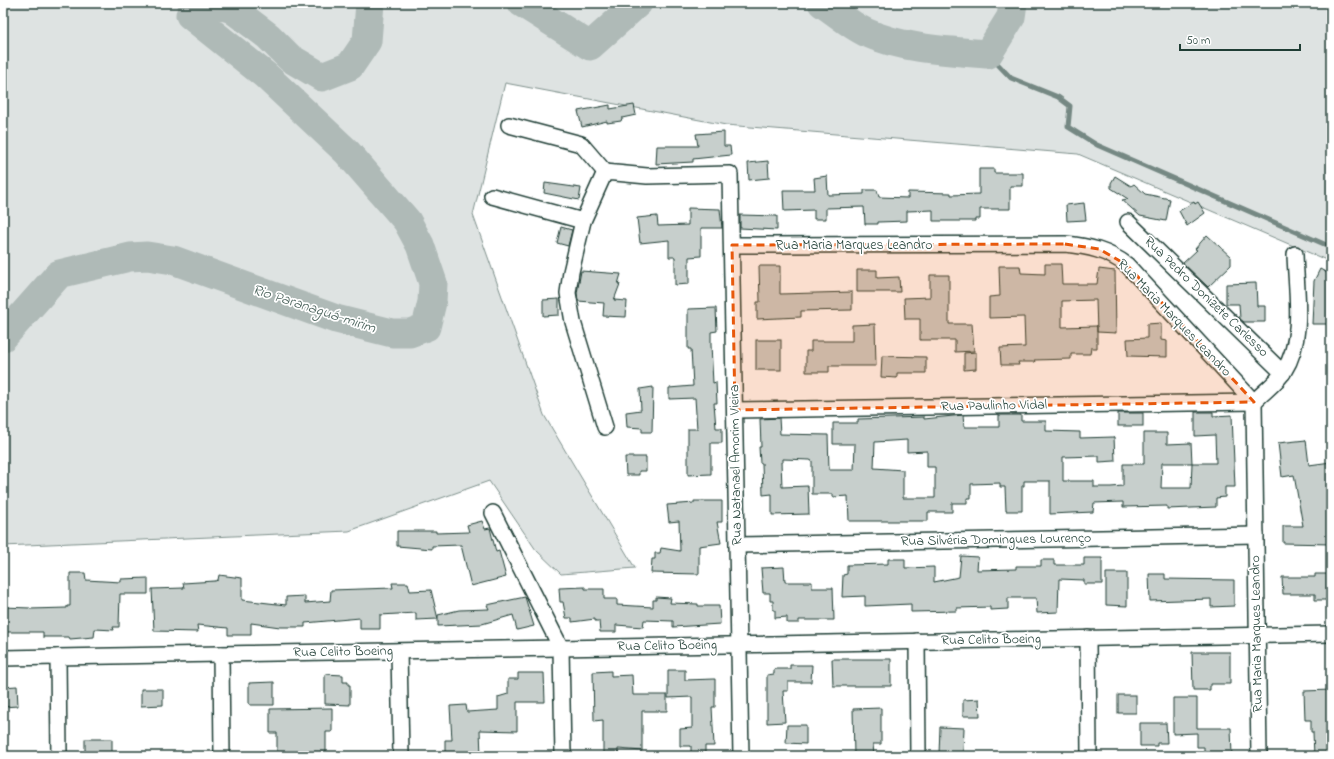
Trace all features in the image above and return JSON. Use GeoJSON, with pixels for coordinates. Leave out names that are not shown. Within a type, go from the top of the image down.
{"type":"FeatureCollection","features":[{"type":"Feature","properties":{"kind":"street"},"geometry":{"type":"LineString","coordinates":[[509,125],[581,144],[605,172],[583,222],[571,272],[568,294],[573,322],[605,427]]}},
{"type":"Feature","properties":{"kind":"street","name":"Rua Natanael Amorim Vieira"},"geometry":{"type":"LineString","coordinates":[[605,172],[647,176],[730,174],[741,756]]}},
{"type":"Feature","properties":{"kind":"street"},"geometry":{"type":"LineString","coordinates":[[492,196],[583,222]]}},
{"type":"Feature","properties":{"kind":"street","name":"Rua Pedro Donizete Carlesso"},"geometry":{"type":"LineString","coordinates":[[1128,222],[1283,373]]}},
{"type":"Feature","properties":{"kind":"street","name":"Rua Maria Marques Leandro"},"geometry":{"type":"LineString","coordinates":[[732,245],[1066,244],[1099,249],[1114,256],[1127,265],[1254,402],[1259,756]]}},
{"type":"Feature","properties":{"kind":"street"},"geometry":{"type":"LineString","coordinates":[[1254,402],[1283,373],[1292,358],[1296,342],[1297,325],[1296,254]]}},
{"type":"Feature","properties":{"kind":"street","name":"Rua Paulinho Vidal"},"geometry":{"type":"LineString","coordinates":[[735,410],[1254,402]]}},
{"type":"Feature","properties":{"kind":"street"},"geometry":{"type":"LineString","coordinates":[[493,513],[561,648],[563,756]]}},
{"type":"Feature","properties":{"kind":"street","name":"Rua Silvéria Domingues Lourenço"},"geometry":{"type":"LineString","coordinates":[[737,545],[1256,535]]}},
{"type":"Feature","properties":{"kind":"street","name":"Rua Celito Boeing"},"geometry":{"type":"LineString","coordinates":[[3,658],[1331,634]]}},
{"type":"Feature","properties":{"kind":"street"},"geometry":{"type":"LineString","coordinates":[[1088,638],[1089,756]]}},
{"type":"Feature","properties":{"kind":"street"},"geometry":{"type":"LineString","coordinates":[[917,641],[918,756]]}},
{"type":"Feature","properties":{"kind":"street"},"geometry":{"type":"LineString","coordinates":[[399,651],[401,756]]}},
{"type":"Feature","properties":{"kind":"street"},"geometry":{"type":"LineString","coordinates":[[221,654],[222,756]]}},
{"type":"Feature","properties":{"kind":"street"},"geometry":{"type":"LineString","coordinates":[[58,657],[59,756]]}},
{"type":"Feature","properties":{"kind":"highlighted area"},"geometry":{"type":"Polygon","coordinates":[[[1065,244],[1099,249],[1127,265],[1254,402],[735,410],[732,245],[1065,244]]]}},
{"type":"Feature","properties":{"kind":"shaded area"},"geometry":{"type":"Polygon","coordinates":[[[3,3],[1331,3],[1331,262],[1078,154],[726,125],[505,83],[473,215],[544,415],[635,568],[561,574],[536,550],[489,481],[349,531],[3,546],[3,3]]]}},
{"type":"Feature","properties":{"kind":"building"},"geometry":{"type":"Polygon","coordinates":[[[610,105],[610,109],[634,105],[636,115],[622,118],[621,121],[607,123],[607,121],[582,127],[578,111],[610,105]]]}},
{"type":"Feature","properties":{"kind":"building"},"geometry":{"type":"Polygon","coordinates":[[[724,132],[724,146],[730,146],[731,155],[693,159],[693,162],[656,164],[657,146],[698,146],[696,134],[724,132]]]}},
{"type":"Feature","properties":{"kind":"building"},"geometry":{"type":"Polygon","coordinates":[[[768,161],[769,178],[749,180],[748,163],[768,161]]]}},
{"type":"Feature","properties":{"kind":"building"},"geometry":{"type":"Polygon","coordinates":[[[979,169],[994,169],[994,173],[1023,173],[1023,186],[1010,186],[1010,209],[980,209],[980,219],[975,219],[975,221],[933,221],[933,210],[907,211],[907,221],[878,222],[878,224],[865,224],[864,207],[826,208],[826,219],[814,219],[814,210],[784,211],[783,190],[815,190],[814,178],[827,176],[828,195],[864,194],[864,190],[877,190],[879,197],[908,198],[908,192],[951,193],[951,195],[979,194],[979,169]]]}},
{"type":"Feature","properties":{"kind":"building"},"geometry":{"type":"Polygon","coordinates":[[[1115,176],[1131,186],[1134,184],[1145,194],[1170,199],[1166,221],[1140,216],[1122,200],[1128,199],[1111,188],[1111,183],[1115,176]]]}},
{"type":"Feature","properties":{"kind":"building"},"geometry":{"type":"Polygon","coordinates":[[[545,183],[581,188],[579,200],[544,193],[545,183]]]}},
{"type":"Feature","properties":{"kind":"building"},"geometry":{"type":"Polygon","coordinates":[[[1194,202],[1195,204],[1198,202],[1205,213],[1187,226],[1179,211],[1194,202]]]}},
{"type":"Feature","properties":{"kind":"building"},"geometry":{"type":"Polygon","coordinates":[[[1084,203],[1086,220],[1067,221],[1066,205],[1084,203]]]}},
{"type":"Feature","properties":{"kind":"building"},"geometry":{"type":"Polygon","coordinates":[[[688,208],[720,209],[722,228],[701,228],[701,256],[689,257],[689,284],[675,285],[675,257],[669,257],[669,240],[640,243],[637,218],[657,216],[658,226],[688,225],[688,208]]]}},
{"type":"Feature","properties":{"kind":"building"},"geometry":{"type":"Polygon","coordinates":[[[740,215],[777,216],[777,230],[740,228],[740,215]]]}},
{"type":"Feature","properties":{"kind":"building"},"geometry":{"type":"Polygon","coordinates":[[[561,227],[572,230],[568,246],[557,243],[561,227]]]}},
{"type":"Feature","properties":{"kind":"building"},"geometry":{"type":"Polygon","coordinates":[[[1207,235],[1231,257],[1231,265],[1208,287],[1183,263],[1197,250],[1195,249],[1207,235]]]}},
{"type":"Feature","properties":{"kind":"building"},"geometry":{"type":"Polygon","coordinates":[[[1045,264],[1061,264],[1062,284],[1097,284],[1099,269],[1115,271],[1116,333],[1097,332],[1097,348],[1091,348],[1090,354],[1071,354],[1071,359],[1034,360],[1035,362],[1018,362],[1019,365],[1001,365],[1000,348],[1025,347],[1024,317],[989,318],[989,297],[1000,296],[999,266],[1020,266],[1021,273],[1045,274],[1045,264]],[[1096,300],[1062,301],[1062,327],[1097,326],[1096,300]]]}},
{"type":"Feature","properties":{"kind":"building"},"geometry":{"type":"Polygon","coordinates":[[[759,266],[780,266],[780,294],[852,292],[852,310],[801,311],[801,317],[757,319],[757,302],[760,302],[759,266]]]}},
{"type":"Feature","properties":{"kind":"building"},"geometry":{"type":"Polygon","coordinates":[[[1320,269],[1331,275],[1331,324],[1312,324],[1314,281],[1320,269]]]}},
{"type":"Feature","properties":{"kind":"building"},"geometry":{"type":"Polygon","coordinates":[[[857,270],[877,270],[877,278],[899,277],[900,292],[857,292],[857,270]]]}},
{"type":"Feature","properties":{"kind":"building"},"geometry":{"type":"Polygon","coordinates":[[[581,271],[621,274],[618,284],[620,284],[614,300],[627,301],[626,317],[603,316],[604,303],[578,301],[577,293],[581,271]]]}},
{"type":"Feature","properties":{"kind":"building"},"geometry":{"type":"Polygon","coordinates":[[[930,275],[949,275],[949,324],[972,324],[974,351],[955,352],[955,340],[920,340],[920,319],[905,319],[904,298],[930,297],[930,275]]]}},
{"type":"Feature","properties":{"kind":"building"},"geometry":{"type":"Polygon","coordinates":[[[1256,283],[1257,306],[1265,306],[1265,322],[1244,322],[1240,319],[1239,304],[1226,304],[1226,284],[1256,283]]]}},
{"type":"Feature","properties":{"kind":"building"},"geometry":{"type":"Polygon","coordinates":[[[559,299],[559,315],[543,316],[543,300],[559,299]]]}},
{"type":"Feature","properties":{"kind":"building"},"geometry":{"type":"Polygon","coordinates":[[[716,308],[717,331],[711,332],[711,345],[713,383],[716,382],[717,403],[714,403],[716,428],[722,428],[722,443],[711,443],[711,474],[688,475],[688,429],[697,429],[695,398],[669,399],[669,388],[693,386],[691,349],[688,349],[688,309],[716,308]]]}},
{"type":"Feature","properties":{"kind":"building"},"geometry":{"type":"Polygon","coordinates":[[[1161,323],[1161,340],[1167,341],[1167,357],[1128,356],[1127,339],[1147,338],[1147,324],[1161,323]]]}},
{"type":"Feature","properties":{"kind":"building"},"geometry":{"type":"Polygon","coordinates":[[[875,324],[876,366],[829,366],[829,372],[806,372],[806,351],[811,351],[811,341],[852,341],[852,325],[875,324]]]}},
{"type":"Feature","properties":{"kind":"building"},"geometry":{"type":"Polygon","coordinates":[[[756,340],[781,340],[781,370],[756,370],[756,340]]]}},
{"type":"Feature","properties":{"kind":"building"},"geometry":{"type":"Polygon","coordinates":[[[976,352],[976,369],[964,370],[964,353],[976,352]]]}},
{"type":"Feature","properties":{"kind":"building"},"geometry":{"type":"Polygon","coordinates":[[[882,356],[926,357],[926,373],[897,373],[897,378],[881,377],[882,356]]]}},
{"type":"Feature","properties":{"kind":"building"},"geometry":{"type":"Polygon","coordinates":[[[653,387],[652,432],[642,432],[642,428],[627,427],[626,412],[641,410],[640,389],[653,387]]]}},
{"type":"Feature","properties":{"kind":"building"},"geometry":{"type":"Polygon","coordinates":[[[1195,412],[1213,412],[1213,416],[1232,415],[1235,487],[1225,487],[1225,497],[1216,498],[1216,507],[1167,509],[1167,506],[1123,507],[1123,502],[1094,503],[1093,512],[1050,514],[1050,481],[1024,481],[1024,486],[1022,486],[1022,511],[1006,511],[1005,487],[1000,487],[1000,483],[971,484],[971,498],[967,498],[967,503],[952,503],[952,512],[928,512],[928,521],[849,521],[848,496],[833,497],[833,494],[812,494],[812,461],[810,460],[783,459],[783,462],[781,462],[782,487],[808,486],[809,514],[772,515],[772,494],[763,495],[762,463],[760,463],[759,447],[761,447],[760,419],[779,418],[780,434],[828,435],[829,470],[854,470],[855,444],[833,444],[833,423],[858,423],[858,419],[924,417],[924,419],[963,415],[964,427],[999,427],[999,415],[1021,415],[1021,421],[1046,421],[1046,431],[1080,432],[1080,438],[1114,437],[1115,461],[1099,462],[1099,456],[1063,457],[1063,481],[1094,481],[1094,487],[1111,487],[1123,486],[1123,464],[1144,464],[1144,433],[1167,433],[1167,444],[1191,443],[1192,463],[1216,463],[1215,435],[1195,436],[1195,412]],[[907,440],[875,442],[874,468],[903,470],[903,498],[935,498],[935,467],[927,467],[927,451],[907,452],[907,440]],[[1162,463],[1161,488],[1191,488],[1192,463],[1162,463]]]}},
{"type":"Feature","properties":{"kind":"building"},"geometry":{"type":"Polygon","coordinates":[[[1118,413],[1143,413],[1143,426],[1118,426],[1118,413]]]}},
{"type":"Feature","properties":{"kind":"building"},"geometry":{"type":"Polygon","coordinates":[[[1306,440],[1309,465],[1331,462],[1331,544],[1283,543],[1283,526],[1303,526],[1294,475],[1282,477],[1278,443],[1306,440]]]}},
{"type":"Feature","properties":{"kind":"building"},"geometry":{"type":"Polygon","coordinates":[[[625,457],[646,457],[646,471],[639,471],[639,475],[626,475],[625,457]]]}},
{"type":"Feature","properties":{"kind":"building"},"geometry":{"type":"Polygon","coordinates":[[[694,501],[722,501],[722,522],[717,522],[721,543],[699,546],[699,574],[651,573],[652,559],[655,559],[655,553],[660,553],[661,548],[680,551],[679,521],[669,522],[667,505],[694,503],[694,501]]]}},
{"type":"Feature","properties":{"kind":"building"},"geometry":{"type":"Polygon","coordinates":[[[482,521],[485,529],[490,528],[496,552],[499,551],[506,577],[471,586],[461,545],[432,546],[432,549],[397,546],[397,531],[436,531],[436,533],[469,532],[467,525],[482,521]]]}},
{"type":"Feature","properties":{"kind":"building"},"geometry":{"type":"Polygon","coordinates":[[[961,556],[978,557],[977,570],[1016,569],[1016,566],[1041,566],[1041,560],[1054,560],[1054,565],[1084,565],[1084,558],[1102,558],[1102,584],[1084,584],[1084,580],[1059,579],[1058,612],[1037,613],[1036,598],[1008,598],[1008,609],[990,610],[990,607],[957,608],[957,611],[911,612],[911,604],[865,606],[865,596],[842,597],[843,575],[847,574],[847,565],[888,564],[888,559],[905,559],[905,568],[934,567],[934,582],[959,577],[961,556]]]}},
{"type":"Feature","properties":{"kind":"building"},"geometry":{"type":"Polygon","coordinates":[[[784,567],[785,582],[812,582],[812,588],[833,588],[834,620],[799,620],[799,623],[787,623],[787,617],[775,618],[773,601],[770,601],[770,593],[763,593],[761,568],[784,567]]]}},
{"type":"Feature","properties":{"kind":"building"},"geometry":{"type":"Polygon","coordinates":[[[70,573],[85,573],[86,580],[121,582],[121,579],[148,578],[148,594],[120,594],[119,627],[113,627],[114,630],[95,629],[94,637],[70,639],[69,637],[43,637],[43,632],[5,632],[5,629],[3,629],[3,607],[30,609],[67,608],[67,606],[70,606],[70,573]]]}},
{"type":"Feature","properties":{"kind":"building"},"geometry":{"type":"Polygon","coordinates":[[[1106,573],[1127,573],[1127,606],[1106,605],[1106,573]]]}},
{"type":"Feature","properties":{"kind":"building"},"geometry":{"type":"Polygon","coordinates":[[[1149,574],[1165,574],[1165,579],[1234,580],[1234,606],[1211,607],[1211,599],[1150,601],[1149,574]]]}},
{"type":"Feature","properties":{"kind":"building"},"geometry":{"type":"Polygon","coordinates":[[[1315,574],[1327,574],[1327,600],[1315,600],[1315,594],[1283,594],[1282,577],[1315,577],[1315,574]]]}},
{"type":"Feature","properties":{"kind":"building"},"geometry":{"type":"Polygon","coordinates":[[[219,575],[242,578],[242,600],[286,605],[286,597],[305,596],[305,603],[330,601],[331,590],[393,588],[392,583],[408,583],[410,591],[431,590],[438,619],[416,620],[416,613],[380,615],[380,629],[360,629],[360,618],[305,623],[305,627],[280,627],[251,623],[251,635],[228,635],[228,628],[197,625],[198,632],[154,631],[152,589],[184,588],[183,583],[215,581],[218,580],[219,575]]]}},
{"type":"Feature","properties":{"kind":"building"},"geometry":{"type":"Polygon","coordinates":[[[585,587],[585,589],[604,589],[604,599],[617,599],[617,605],[653,607],[653,600],[656,600],[656,597],[671,598],[670,603],[698,604],[698,606],[719,606],[720,624],[673,627],[673,621],[644,620],[643,627],[616,625],[616,632],[600,632],[599,621],[595,621],[595,619],[572,622],[572,618],[566,618],[563,602],[560,602],[559,588],[585,587]]]}},
{"type":"Feature","properties":{"kind":"building"},"geometry":{"type":"Polygon","coordinates":[[[525,597],[534,626],[517,630],[513,615],[482,624],[438,626],[438,615],[459,610],[489,609],[487,605],[525,597]]]}},
{"type":"Feature","properties":{"kind":"building"},"geometry":{"type":"Polygon","coordinates":[[[1192,652],[1230,652],[1230,684],[1210,684],[1210,690],[1193,690],[1192,652]]]}},
{"type":"Feature","properties":{"kind":"building"},"geometry":{"type":"Polygon","coordinates":[[[832,659],[891,659],[891,686],[833,686],[832,659]]]}},
{"type":"Feature","properties":{"kind":"building"},"geometry":{"type":"Polygon","coordinates":[[[790,665],[812,665],[811,682],[788,682],[788,691],[783,691],[785,722],[767,723],[767,675],[774,674],[774,669],[790,669],[790,665]]]}},
{"type":"Feature","properties":{"kind":"building"},"geometry":{"type":"Polygon","coordinates":[[[668,670],[685,670],[685,680],[715,679],[715,707],[712,707],[714,746],[705,746],[705,756],[691,756],[691,746],[680,746],[680,729],[692,728],[692,697],[668,698],[668,670]]]}},
{"type":"Feature","properties":{"kind":"building"},"geometry":{"type":"Polygon","coordinates":[[[611,671],[611,676],[632,675],[633,695],[667,695],[667,711],[642,711],[642,751],[618,749],[618,756],[603,756],[603,720],[594,721],[593,672],[611,671]]]}},
{"type":"Feature","properties":{"kind":"building"},"geometry":{"type":"Polygon","coordinates":[[[518,673],[544,673],[545,702],[517,702],[517,731],[480,730],[481,756],[445,756],[445,740],[452,740],[450,706],[466,705],[467,712],[498,710],[498,697],[508,694],[508,679],[518,679],[518,673]]]}},
{"type":"Feature","properties":{"kind":"building"},"geometry":{"type":"Polygon","coordinates":[[[325,674],[343,675],[343,682],[348,682],[348,685],[350,685],[350,705],[325,704],[325,674]]]}},
{"type":"Feature","properties":{"kind":"building"},"geometry":{"type":"Polygon","coordinates":[[[274,682],[274,705],[250,705],[249,683],[274,682]]]}},
{"type":"Feature","properties":{"kind":"building"},"geometry":{"type":"Polygon","coordinates":[[[17,686],[18,706],[3,707],[3,687],[17,686]]]}},
{"type":"Feature","properties":{"kind":"building"},"geometry":{"type":"Polygon","coordinates":[[[141,689],[163,689],[163,705],[141,706],[141,689]]]}},
{"type":"Feature","properties":{"kind":"building"},"geometry":{"type":"Polygon","coordinates":[[[1331,690],[1331,756],[1314,756],[1311,720],[1305,720],[1304,691],[1331,690]]]}},
{"type":"Feature","properties":{"kind":"building"},"geometry":{"type":"Polygon","coordinates":[[[1118,695],[1136,695],[1136,713],[1118,713],[1118,695]]]}},
{"type":"Feature","properties":{"kind":"building"},"geometry":{"type":"Polygon","coordinates":[[[1173,698],[1197,698],[1197,728],[1231,728],[1232,756],[1204,756],[1204,747],[1197,747],[1197,733],[1173,734],[1173,698]]]}},
{"type":"Feature","properties":{"kind":"building"},"geometry":{"type":"Polygon","coordinates":[[[979,699],[980,716],[963,716],[963,700],[979,699]]]}},
{"type":"Feature","properties":{"kind":"building"},"geometry":{"type":"Polygon","coordinates":[[[332,708],[332,732],[326,732],[326,756],[277,756],[277,733],[270,733],[270,709],[332,708]]]}},
{"type":"Feature","properties":{"kind":"building"},"geometry":{"type":"Polygon","coordinates":[[[881,708],[881,744],[873,744],[874,756],[854,756],[853,709],[881,708]]]}},
{"type":"Feature","properties":{"kind":"building"},"geometry":{"type":"Polygon","coordinates":[[[1140,723],[1166,723],[1167,743],[1157,743],[1157,746],[1140,746],[1140,723]]]}},
{"type":"Feature","properties":{"kind":"building"},"geometry":{"type":"Polygon","coordinates":[[[787,725],[806,725],[806,744],[786,743],[787,725]]]}},
{"type":"Feature","properties":{"kind":"building"},"geometry":{"type":"Polygon","coordinates":[[[940,727],[964,728],[963,753],[939,754],[940,727]]]}},
{"type":"Feature","properties":{"kind":"building"},"geometry":{"type":"Polygon","coordinates":[[[85,739],[112,739],[112,756],[85,756],[85,739]]]}},
{"type":"Feature","properties":{"kind":"waterway","name":"Rio Paranaguá-mirim"},"geometry":{"type":"LineString","coordinates":[[3,337],[59,274],[130,257],[147,256],[173,260],[336,319],[392,333],[410,333],[426,327],[432,302],[433,283],[420,245],[407,221],[347,152],[265,75],[190,15],[196,3]]}},
{"type":"Feature","properties":{"kind":"waterway","name":"Rio Paranaguá-mirim"},"geometry":{"type":"LineString","coordinates":[[213,3],[232,9],[268,36],[290,58],[322,77],[350,66],[367,41],[370,3]]}},
{"type":"Feature","properties":{"kind":"waterway","name":"Rio Paranaguá-mirim"},"geometry":{"type":"LineString","coordinates":[[522,3],[590,46],[638,3]]}},
{"type":"Feature","properties":{"kind":"waterway","name":"Rio Paranaguá-mirim"},"geometry":{"type":"LineString","coordinates":[[822,3],[859,29],[879,38],[910,46],[988,54],[1011,17],[1013,3]]}},
{"type":"Feature","properties":{"kind":"waterway"},"geometry":{"type":"LineString","coordinates":[[988,54],[1011,78],[1058,97],[1070,106],[1068,127],[1097,145],[1331,247]]}}]}
